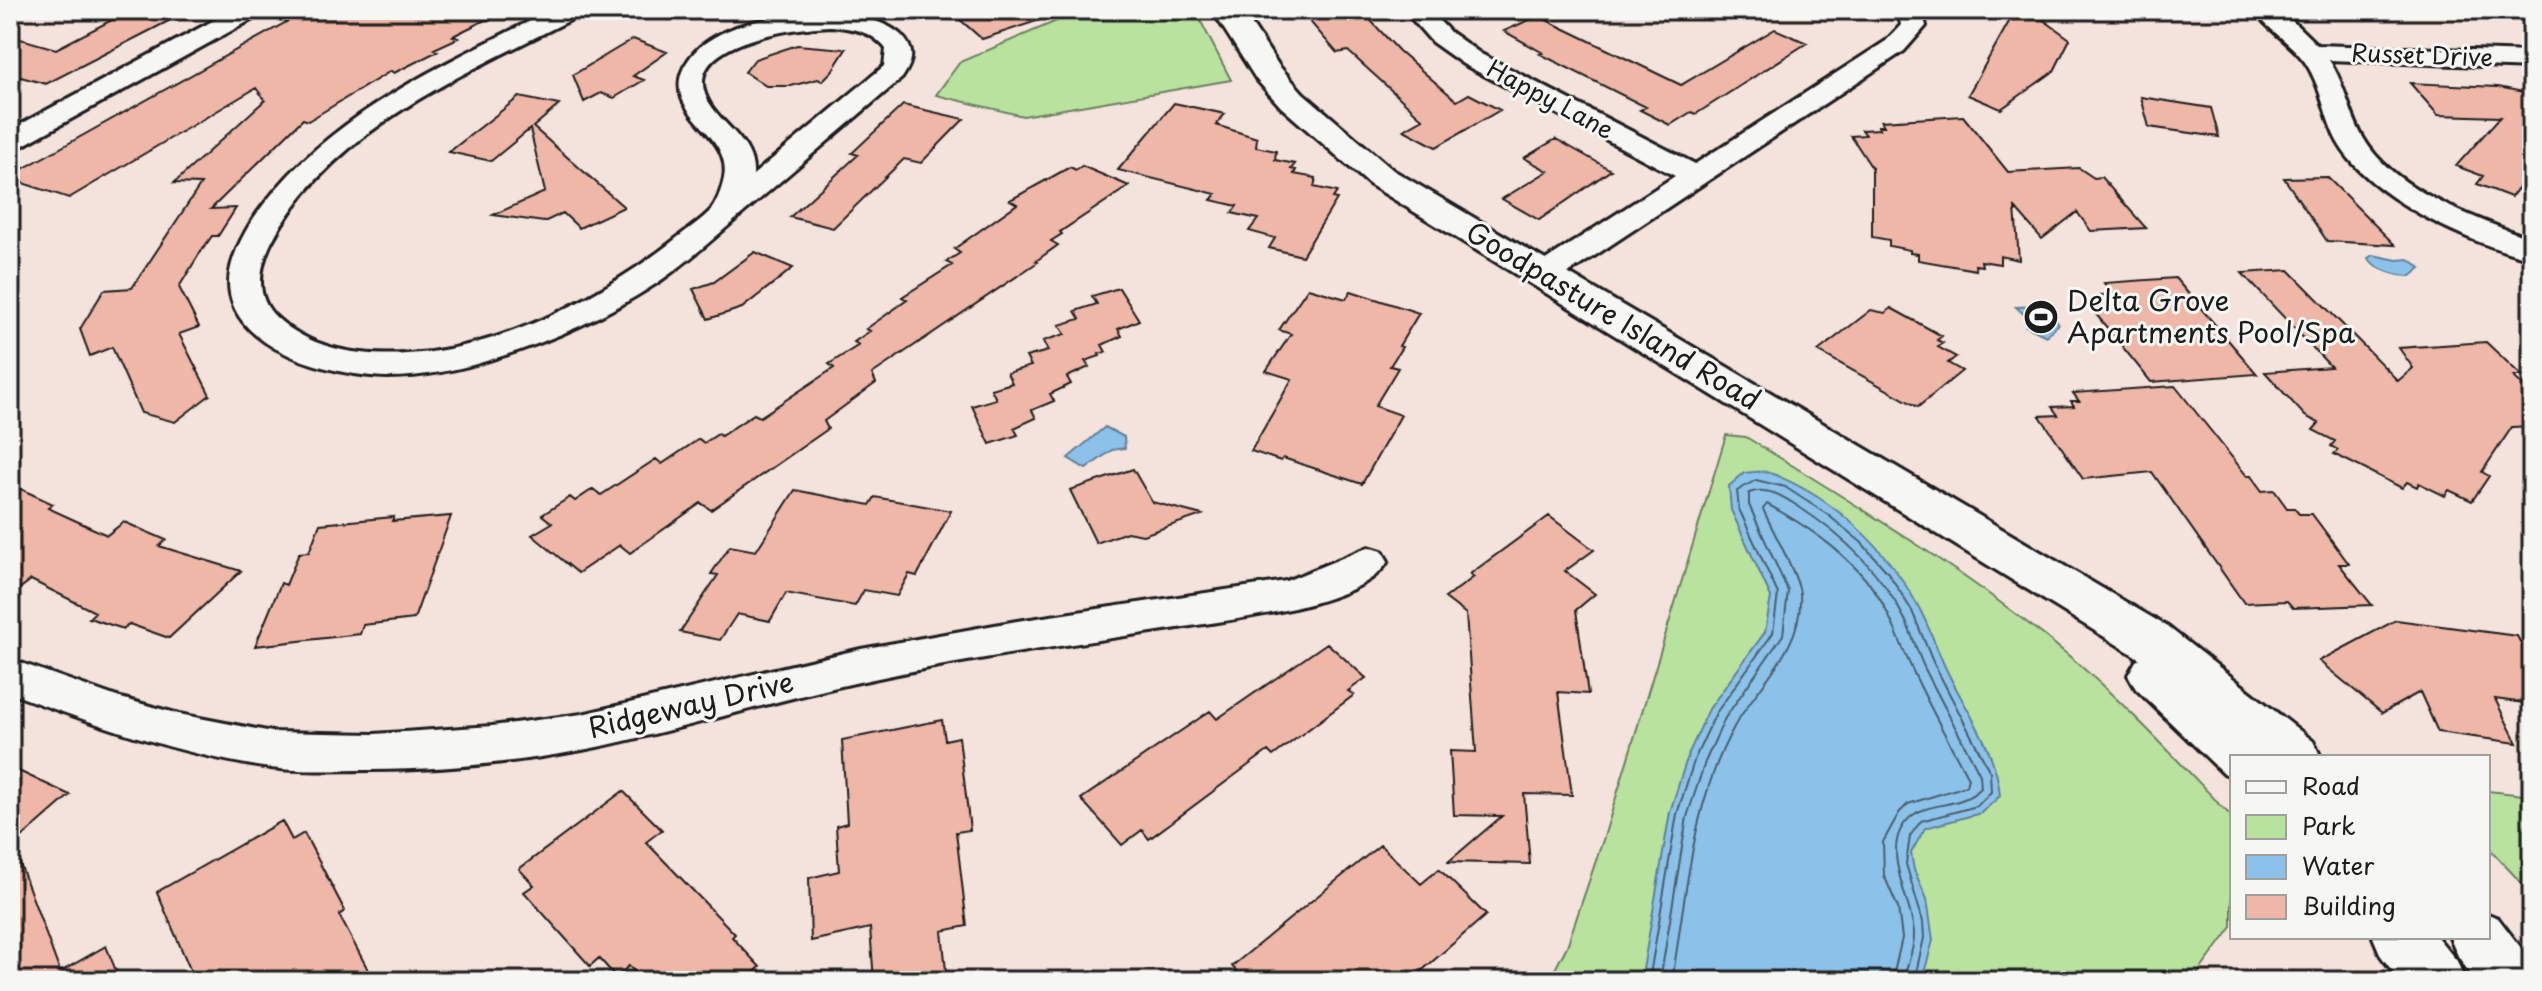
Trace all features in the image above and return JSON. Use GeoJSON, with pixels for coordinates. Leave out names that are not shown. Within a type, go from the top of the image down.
{"type":"FeatureCollection","features":[{"type":"Feature","properties":{"kind":"main road","name":"Goodpasture Island Road"},"geometry":{"type":"LineString","coordinates":[[1227,10],[1267,72],[1292,100],[1348,150],[1412,198],[2151,641],[2293,755]]}},
{"type":"Feature","properties":{"kind":"main road","name":"Goodpasture Island Road"},"geometry":{"type":"LineString","coordinates":[[2040,576],[2239,755]]}},
{"type":"Feature","properties":{"kind":"main road"},"geometry":{"type":"LineString","coordinates":[[2403,939],[2436,981]]}},
{"type":"Feature","properties":{"kind":"main road"},"geometry":{"type":"LineString","coordinates":[[2479,939],[2510,981]]}},
{"type":"Feature","properties":{"kind":"main road"},"geometry":{"type":"LineString","coordinates":[[2521,981],[2532,979]]}},
{"type":"Feature","properties":{"kind":"street"},"geometry":{"type":"LineString","coordinates":[[10,141],[251,10]]}},
{"type":"Feature","properties":{"kind":"street"},"geometry":{"type":"LineString","coordinates":[[571,10],[391,108],[336,144],[306,170],[259,232],[246,265],[244,289],[252,312],[271,331],[297,346],[331,359],[368,365],[439,362],[530,335],[613,296],[648,274],[725,213],[893,73],[900,64],[900,55],[896,41],[888,32],[875,23],[855,17],[811,13],[761,23],[741,31],[707,52],[694,74],[692,94],[703,115],[733,145],[739,163],[738,180],[725,213]]}},
{"type":"Feature","properties":{"kind":"street","name":"Happy Lane"},"geometry":{"type":"LineString","coordinates":[[1416,10],[1441,37],[1472,59],[1696,176]]}},
{"type":"Feature","properties":{"kind":"street"},"geometry":{"type":"LineString","coordinates":[[1544,275],[1895,46],[1914,26],[1910,10]]}},
{"type":"Feature","properties":{"kind":"street","name":"Russet Drive"},"geometry":{"type":"LineString","coordinates":[[2266,10],[2311,52],[2332,89],[2347,133],[2363,157],[2376,169],[2433,207],[2532,250]]}},
{"type":"Feature","properties":{"kind":"street","name":"Russet Drive"},"geometry":{"type":"LineString","coordinates":[[2311,52],[2532,60]]}},
{"type":"Feature","properties":{"kind":"street"},"geometry":{"type":"LineString","coordinates":[[10,117],[38,126]]}},
{"type":"Feature","properties":{"kind":"street","name":"Ridgeway Drive"},"geometry":{"type":"LineString","coordinates":[[12,680],[179,732],[272,750],[374,752],[492,744],[582,732],[861,665],[1031,634],[1289,596],[1340,577],[1369,561]]}},
{"type":"Feature","properties":{"kind":"green space"},"geometry":{"type":"Polygon","coordinates":[[[1076,10],[1195,10],[1231,80],[1023,116],[936,95],[960,62],[1078,12],[1076,10]]]}},
{"type":"Feature","properties":{"kind":"green space"},"geometry":{"type":"Polygon","coordinates":[[[1726,435],[1746,437],[1911,540],[1991,595],[2068,655],[2152,734],[2230,815],[2230,930],[2192,981],[1549,981],[1567,946],[1604,837],[1726,435]]]}},
{"type":"Feature","properties":{"kind":"green space"},"geometry":{"type":"Polygon","coordinates":[[[2490,791],[2532,796],[2532,886],[2524,886],[2490,849],[2490,791]]]}},
{"type":"Feature","properties":{"kind":"water"},"geometry":{"type":"Polygon","coordinates":[[[2373,255],[2409,259],[2421,268],[2411,276],[2393,273],[2372,262],[2368,258],[2373,255]]]}},
{"type":"Feature","properties":{"kind":"water","name":"Delta Grove Apartments Pool/Spa"},"geometry":{"type":"Polygon","coordinates":[[[2045,306],[2058,324],[2046,336],[2026,326],[2031,321],[2016,307],[2045,306]]]}},
{"type":"Feature","properties":{"kind":"water"},"geometry":{"type":"Polygon","coordinates":[[[1105,427],[1124,437],[1125,448],[1112,450],[1086,469],[1068,458],[1105,427]]]}},
{"type":"Feature","properties":{"kind":"water"},"geometry":{"type":"Polygon","coordinates":[[[1765,471],[1789,481],[1834,508],[1889,563],[1923,615],[1946,670],[1982,735],[1994,765],[2000,796],[1981,813],[1925,828],[1911,853],[1914,870],[1927,899],[1933,940],[1922,981],[1641,981],[1670,812],[1688,755],[1709,709],[1765,632],[1771,597],[1731,510],[1729,486],[1744,473],[1765,471]]]}},
{"type":"Feature","properties":{"kind":"building"},"geometry":{"type":"Polygon","coordinates":[[[131,10],[190,10],[46,84],[10,74],[10,36],[56,49],[131,10]]]}},
{"type":"Feature","properties":{"kind":"building"},"geometry":{"type":"Polygon","coordinates":[[[308,10],[505,10],[453,36],[458,38],[434,49],[438,51],[394,73],[391,71],[308,121],[303,119],[211,209],[236,208],[218,236],[212,236],[179,287],[199,327],[179,334],[210,395],[175,422],[141,413],[112,347],[90,356],[80,329],[104,290],[132,288],[201,184],[174,183],[265,100],[256,88],[69,198],[10,179],[10,176],[308,10]]]}},
{"type":"Feature","properties":{"kind":"building"},"geometry":{"type":"Polygon","coordinates":[[[949,10],[1054,10],[1055,15],[982,39],[949,10]]]}},
{"type":"Feature","properties":{"kind":"building"},"geometry":{"type":"Polygon","coordinates":[[[1340,10],[1361,10],[1399,51],[1457,101],[1469,94],[1500,110],[1436,147],[1404,130],[1423,119],[1348,51],[1337,53],[1306,17],[1340,10]]]}},
{"type":"Feature","properties":{"kind":"building"},"geometry":{"type":"Polygon","coordinates":[[[1538,16],[1681,85],[1775,29],[1807,43],[1696,114],[1691,112],[1670,125],[1640,110],[1646,107],[1540,54],[1543,53],[1504,31],[1538,16]]]}},
{"type":"Feature","properties":{"kind":"building"},"geometry":{"type":"Polygon","coordinates":[[[2038,16],[2070,39],[2054,71],[2001,109],[1968,95],[2010,20],[2038,16]]]}},
{"type":"Feature","properties":{"kind":"building"},"geometry":{"type":"Polygon","coordinates":[[[633,39],[667,52],[633,76],[644,80],[614,98],[601,93],[584,102],[573,75],[633,39]]]}},
{"type":"Feature","properties":{"kind":"building"},"geometry":{"type":"Polygon","coordinates":[[[797,45],[846,49],[822,81],[766,86],[745,72],[755,59],[797,45]]]}},
{"type":"Feature","properties":{"kind":"building"},"geometry":{"type":"Polygon","coordinates":[[[2532,82],[2532,171],[2511,197],[2477,184],[2483,176],[2456,166],[2500,117],[2438,115],[2410,83],[2498,87],[2523,92],[2532,82]]]}},
{"type":"Feature","properties":{"kind":"building"},"geometry":{"type":"Polygon","coordinates":[[[519,97],[559,105],[533,127],[624,207],[579,228],[563,213],[544,222],[493,215],[545,192],[530,129],[491,161],[449,152],[519,97]]]}},
{"type":"Feature","properties":{"kind":"building"},"geometry":{"type":"Polygon","coordinates":[[[2141,97],[2211,108],[2219,137],[2149,127],[2141,97]]]}},
{"type":"Feature","properties":{"kind":"building"},"geometry":{"type":"Polygon","coordinates":[[[1174,103],[1225,114],[1216,125],[1257,138],[1256,147],[1276,151],[1275,160],[1295,164],[1291,169],[1296,170],[1294,174],[1316,178],[1314,187],[1337,192],[1333,198],[1337,199],[1302,256],[1269,248],[1275,238],[1249,231],[1258,219],[1232,213],[1237,206],[1211,200],[1216,194],[1118,170],[1174,103]]]}},
{"type":"Feature","properties":{"kind":"building"},"geometry":{"type":"Polygon","coordinates":[[[903,105],[964,119],[921,163],[904,159],[833,228],[790,217],[858,155],[852,153],[903,105]]]}},
{"type":"Feature","properties":{"kind":"building"},"geometry":{"type":"Polygon","coordinates":[[[1963,116],[2008,172],[2079,168],[2094,178],[2101,177],[2146,228],[2091,231],[2077,212],[2042,239],[2015,208],[2019,260],[2000,256],[2000,264],[1981,261],[1982,266],[1975,265],[1976,270],[1918,260],[1918,254],[1910,253],[1910,250],[1889,246],[1889,240],[1872,237],[1872,168],[1851,136],[1866,135],[1862,130],[1879,129],[1878,126],[1884,126],[1881,121],[1963,116]]]}},
{"type":"Feature","properties":{"kind":"building"},"geometry":{"type":"Polygon","coordinates":[[[1556,139],[1611,170],[1539,220],[1502,199],[1548,171],[1524,158],[1556,139]]]}},
{"type":"Feature","properties":{"kind":"building"},"geometry":{"type":"Polygon","coordinates":[[[1082,166],[1129,186],[1060,232],[1062,234],[1051,241],[1058,245],[1038,262],[872,374],[876,383],[824,421],[828,429],[711,510],[701,503],[630,553],[620,545],[578,573],[532,535],[552,523],[542,515],[570,497],[575,501],[593,489],[601,495],[656,459],[662,464],[699,439],[704,443],[718,434],[721,436],[754,414],[760,417],[834,368],[829,364],[859,345],[854,342],[870,331],[866,329],[907,300],[902,297],[952,265],[946,262],[960,253],[954,249],[1017,204],[1010,200],[1070,167],[1076,170],[1082,166]]]}},
{"type":"Feature","properties":{"kind":"building"},"geometry":{"type":"Polygon","coordinates":[[[2327,177],[2395,245],[2327,241],[2284,178],[2327,177]]]}},
{"type":"Feature","properties":{"kind":"building"},"geometry":{"type":"Polygon","coordinates":[[[755,252],[793,268],[742,308],[708,319],[693,289],[714,282],[755,252]]]}},
{"type":"Feature","properties":{"kind":"building"},"geometry":{"type":"Polygon","coordinates":[[[2289,270],[2398,381],[2413,368],[2399,348],[2486,342],[2522,376],[2513,376],[2532,394],[2532,426],[2512,427],[2482,472],[2489,476],[2472,501],[2449,490],[2445,496],[2419,483],[2417,487],[2407,482],[2402,488],[2334,454],[2338,450],[2331,446],[2335,441],[2313,430],[2319,423],[2305,416],[2265,372],[2331,367],[2242,273],[2289,270]]]}},
{"type":"Feature","properties":{"kind":"building"},"geometry":{"type":"Polygon","coordinates":[[[2175,278],[2257,374],[2151,382],[2095,313],[2104,312],[2101,308],[2110,307],[2100,295],[2113,294],[2104,283],[2175,278]]]}},
{"type":"Feature","properties":{"kind":"building"},"geometry":{"type":"Polygon","coordinates":[[[1119,288],[1139,320],[1118,329],[1122,336],[1102,345],[1106,352],[1085,361],[1089,367],[1067,377],[1071,384],[1050,394],[1054,401],[1032,410],[1036,418],[1014,428],[1018,435],[990,444],[972,406],[996,399],[991,389],[1012,383],[1007,373],[1031,366],[1026,357],[1048,351],[1043,341],[1065,334],[1059,325],[1080,319],[1075,311],[1097,304],[1092,296],[1119,288]]]}},
{"type":"Feature","properties":{"kind":"building"},"geometry":{"type":"Polygon","coordinates":[[[1308,288],[1346,299],[1351,291],[1419,313],[1390,366],[1398,368],[1375,406],[1401,415],[1362,484],[1283,458],[1281,461],[1251,451],[1292,379],[1266,371],[1291,334],[1279,330],[1308,288]]]}},
{"type":"Feature","properties":{"kind":"building"},"geometry":{"type":"Polygon","coordinates":[[[1891,308],[1942,336],[1937,340],[1943,343],[1938,347],[1956,357],[1948,363],[1962,371],[1918,407],[1818,351],[1871,310],[1885,313],[1891,308]]]}},
{"type":"Feature","properties":{"kind":"building"},"geometry":{"type":"Polygon","coordinates":[[[2175,386],[2262,491],[2274,490],[2287,508],[2294,508],[2299,514],[2312,514],[2349,564],[2339,564],[2372,605],[2293,608],[2287,601],[2244,603],[2152,472],[2083,479],[2040,416],[2058,415],[2052,407],[2074,406],[2071,401],[2079,401],[2073,393],[2175,386]]]}},
{"type":"Feature","properties":{"kind":"building"},"geometry":{"type":"Polygon","coordinates":[[[1133,469],[1152,502],[1202,515],[1143,535],[1127,532],[1096,543],[1070,490],[1133,469]]]}},
{"type":"Feature","properties":{"kind":"building"},"geometry":{"type":"Polygon","coordinates":[[[10,484],[53,504],[48,508],[107,535],[124,522],[166,540],[159,546],[241,571],[169,638],[129,624],[124,629],[89,618],[95,612],[31,580],[10,596],[10,484]]]}},
{"type":"Feature","properties":{"kind":"building"},"geometry":{"type":"Polygon","coordinates":[[[795,490],[870,505],[875,497],[951,511],[917,576],[909,574],[897,596],[864,590],[855,606],[786,593],[770,621],[737,614],[720,640],[680,632],[718,575],[711,574],[730,546],[756,551],[795,490]]]}},
{"type":"Feature","properties":{"kind":"building"},"geometry":{"type":"Polygon","coordinates":[[[451,516],[414,619],[363,625],[360,634],[255,646],[281,583],[286,585],[299,553],[309,552],[320,524],[394,517],[392,521],[451,516]]]}},
{"type":"Feature","properties":{"kind":"building"},"geometry":{"type":"Polygon","coordinates":[[[1549,516],[1594,550],[1565,571],[1595,594],[1576,610],[1588,694],[1558,692],[1572,795],[1524,794],[1530,864],[1448,862],[1502,816],[1454,815],[1450,751],[1476,752],[1466,614],[1445,598],[1474,577],[1470,574],[1549,516]]]}},
{"type":"Feature","properties":{"kind":"building"},"geometry":{"type":"Polygon","coordinates":[[[2396,620],[2517,636],[2532,664],[2532,704],[2495,699],[2517,743],[2438,732],[2420,692],[2382,713],[2319,661],[2396,620]]]}},
{"type":"Feature","properties":{"kind":"building"},"geometry":{"type":"Polygon","coordinates":[[[1327,643],[1366,678],[1348,691],[1354,695],[1273,756],[1268,751],[1149,839],[1142,830],[1122,845],[1081,799],[1210,711],[1217,719],[1327,643]]]}},
{"type":"Feature","properties":{"kind":"building"},"geometry":{"type":"Polygon","coordinates":[[[942,720],[945,740],[959,737],[970,830],[956,832],[967,926],[942,931],[947,981],[874,981],[870,928],[811,941],[809,878],[839,871],[836,826],[847,823],[842,740],[942,720]]]}},
{"type":"Feature","properties":{"kind":"building"},"geometry":{"type":"Polygon","coordinates":[[[10,767],[70,795],[13,845],[60,972],[106,946],[120,981],[10,981],[10,767]]]}},
{"type":"Feature","properties":{"kind":"building"},"geometry":{"type":"Polygon","coordinates":[[[623,791],[662,830],[646,842],[735,934],[732,937],[760,967],[745,981],[643,981],[629,966],[616,977],[599,958],[590,966],[524,892],[534,885],[519,869],[623,791]]]}},
{"type":"Feature","properties":{"kind":"building"},"geometry":{"type":"Polygon","coordinates":[[[282,821],[292,840],[304,833],[345,911],[339,915],[374,981],[195,981],[157,892],[282,821]]]}},
{"type":"Feature","properties":{"kind":"building"},"geometry":{"type":"Polygon","coordinates":[[[1380,845],[1421,884],[1439,869],[1486,915],[1410,981],[1245,981],[1232,966],[1380,845]]]}},
{"type":"Feature","properties":{"kind":"place","name":"Delta Grove Apartments Pool/Spa"},"geometry":{"type":"Point","coordinates":[2041,317]}}]}
